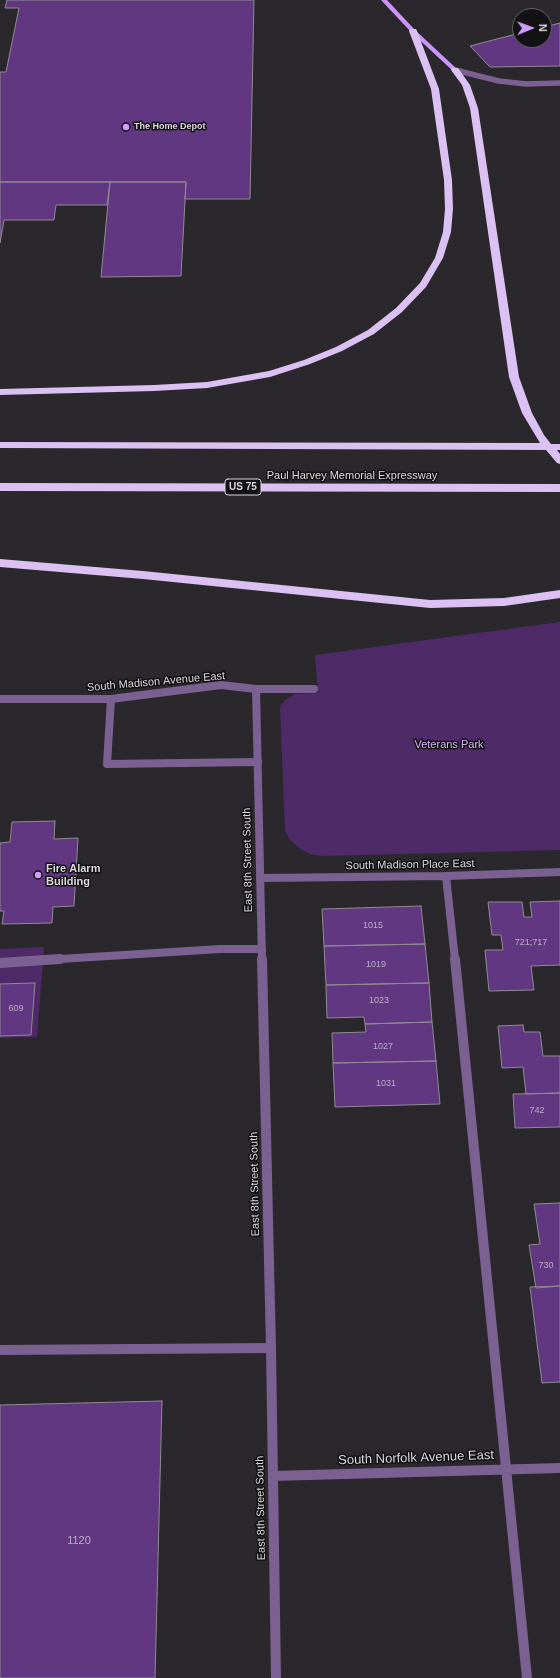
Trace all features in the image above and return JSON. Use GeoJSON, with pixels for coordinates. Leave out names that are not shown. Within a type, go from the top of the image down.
{"type":"FeatureCollection","features":[{"type":"Feature","properties":{"kind":"highway"},"geometry":{"type":"LineString","coordinates":[[0,392],[154,388],[207,385],[270,374],[339,350],[372,332],[399,310],[423,285],[439,258],[447,232],[449,209],[448,180],[435,89],[413,31]]}},
{"type":"Feature","properties":{"kind":"highway"},"geometry":{"type":"LineString","coordinates":[[455,70],[466,85],[474,108],[514,377],[530,419],[540,437],[560,461]]}},
{"type":"Feature","properties":{"kind":"highway"},"geometry":{"type":"LineString","coordinates":[[0,445],[560,447]]}},
{"type":"Feature","properties":{"kind":"highway","name":"Paul Harvey Memorial Expressway"},"geometry":{"type":"LineString","coordinates":[[0,487],[560,488]]}},
{"type":"Feature","properties":{"kind":"highway"},"geometry":{"type":"LineString","coordinates":[[0,563],[430,604],[504,602],[560,594]]}},
{"type":"Feature","properties":{"kind":"main road"},"geometry":{"type":"LineString","coordinates":[[384,0],[413,31],[455,70]]}},
{"type":"Feature","properties":{"kind":"street"},"geometry":{"type":"LineString","coordinates":[[455,70],[499,82],[526,84],[560,83]]}},
{"type":"Feature","properties":{"kind":"street","name":"South Madison Avenue East"},"geometry":{"type":"LineString","coordinates":[[0,699],[111,699],[220,685],[256,689],[314,689]]}},
{"type":"Feature","properties":{"kind":"street","name":"East 8th Street South"},"geometry":{"type":"LineString","coordinates":[[256,689],[271,1348],[276,1678]]}},
{"type":"Feature","properties":{"kind":"street"},"geometry":{"type":"LineString","coordinates":[[111,699],[107,764],[258,762]]}},
{"type":"Feature","properties":{"kind":"street","name":"South Madison Place East"},"geometry":{"type":"LineString","coordinates":[[260,878],[446,876],[560,872]]}},
{"type":"Feature","properties":{"kind":"street"},"geometry":{"type":"LineString","coordinates":[[446,876],[527,1678]]}},
{"type":"Feature","properties":{"kind":"street"},"geometry":{"type":"LineString","coordinates":[[0,963],[220,949],[262,949]]}},
{"type":"Feature","properties":{"kind":"street"},"geometry":{"type":"LineString","coordinates":[[0,1350],[271,1348]]}},
{"type":"Feature","properties":{"kind":"street","name":"South Norfolk Avenue East"},"geometry":{"type":"LineString","coordinates":[[273,1476],[560,1468]]}},
{"type":"Feature","properties":{"kind":"green space","name":"Veterans Park"},"geometry":{"type":"Polygon","coordinates":[[[560,622],[560,850],[322,856],[310,854],[299,848],[290,840],[285,831],[280,707],[285,700],[295,694],[318,693],[315,655],[560,622]]]}},
{"type":"Feature","properties":{"kind":"green space"},"geometry":{"type":"Polygon","coordinates":[[[44,947],[37,1037],[0,1038],[0,949],[44,947]]]}},
{"type":"Feature","properties":{"kind":"building","name":"The Home Depot"},"geometry":{"type":"Polygon","coordinates":[[[7,0],[254,0],[250,199],[185,199],[186,182],[0,182],[0,72],[6,72],[19,8],[5,8],[7,0]]]}},
{"type":"Feature","properties":{"kind":"building"},"geometry":{"type":"Polygon","coordinates":[[[560,23],[560,66],[490,67],[470,46],[512,35],[512,48],[552,48],[552,25],[560,23]]]}},
{"type":"Feature","properties":{"kind":"building"},"geometry":{"type":"Polygon","coordinates":[[[0,182],[110,182],[107,205],[56,205],[54,220],[4,220],[0,243],[0,182]]]}},
{"type":"Feature","properties":{"kind":"building"},"geometry":{"type":"Polygon","coordinates":[[[110,182],[186,182],[181,276],[101,277],[110,182]]]}},
{"type":"Feature","properties":{"kind":"building","name":"Fire Alarm Building"},"geometry":{"type":"Polygon","coordinates":[[[55,821],[54,839],[78,838],[74,906],[53,907],[52,923],[2,924],[4,911],[0,911],[0,843],[10,842],[12,822],[55,821]]]}},
{"type":"Feature","properties":{"kind":"building"},"geometry":{"type":"Polygon","coordinates":[[[560,901],[560,965],[531,966],[534,990],[489,991],[485,950],[503,950],[501,935],[492,935],[488,902],[522,902],[524,917],[532,917],[530,902],[560,901]]]}},
{"type":"Feature","properties":{"kind":"building"},"geometry":{"type":"Polygon","coordinates":[[[421,906],[425,944],[324,946],[322,909],[421,906]]]}},
{"type":"Feature","properties":{"kind":"building"},"geometry":{"type":"Polygon","coordinates":[[[425,944],[429,983],[326,985],[324,946],[425,944]]]}},
{"type":"Feature","properties":{"kind":"building"},"geometry":{"type":"Polygon","coordinates":[[[35,983],[31,1035],[0,1036],[0,984],[35,983]]]}},
{"type":"Feature","properties":{"kind":"building"},"geometry":{"type":"Polygon","coordinates":[[[429,983],[432,1022],[365,1024],[364,1017],[327,1018],[326,985],[429,983]]]}},
{"type":"Feature","properties":{"kind":"building"},"geometry":{"type":"Polygon","coordinates":[[[432,1022],[436,1061],[333,1063],[332,1033],[366,1032],[365,1024],[432,1022]]]}},
{"type":"Feature","properties":{"kind":"building"},"geometry":{"type":"Polygon","coordinates":[[[523,1025],[524,1032],[540,1032],[543,1056],[560,1056],[560,1093],[526,1094],[523,1067],[502,1068],[498,1026],[523,1025]]]}},
{"type":"Feature","properties":{"kind":"building"},"geometry":{"type":"Polygon","coordinates":[[[436,1061],[440,1104],[335,1107],[333,1063],[436,1061]]]}},
{"type":"Feature","properties":{"kind":"building"},"geometry":{"type":"Polygon","coordinates":[[[560,1093],[560,1127],[515,1128],[513,1094],[560,1093]]]}},
{"type":"Feature","properties":{"kind":"building"},"geometry":{"type":"Polygon","coordinates":[[[560,1203],[560,1286],[536,1288],[529,1245],[540,1244],[534,1204],[560,1203]]]}},
{"type":"Feature","properties":{"kind":"building"},"geometry":{"type":"Polygon","coordinates":[[[560,1286],[560,1382],[542,1383],[530,1287],[560,1286]]]}},
{"type":"Feature","properties":{"kind":"building"},"geometry":{"type":"Polygon","coordinates":[[[162,1401],[155,1678],[0,1678],[0,1405],[162,1401]]]}},
{"type":"Feature","properties":{"kind":"place","name":"The Home Depot"},"geometry":{"type":"Point","coordinates":[126,127]}},
{"type":"Feature","properties":{"kind":"place","name":"Fire Alarm Building"},"geometry":{"type":"Point","coordinates":[38,875]}}]}
